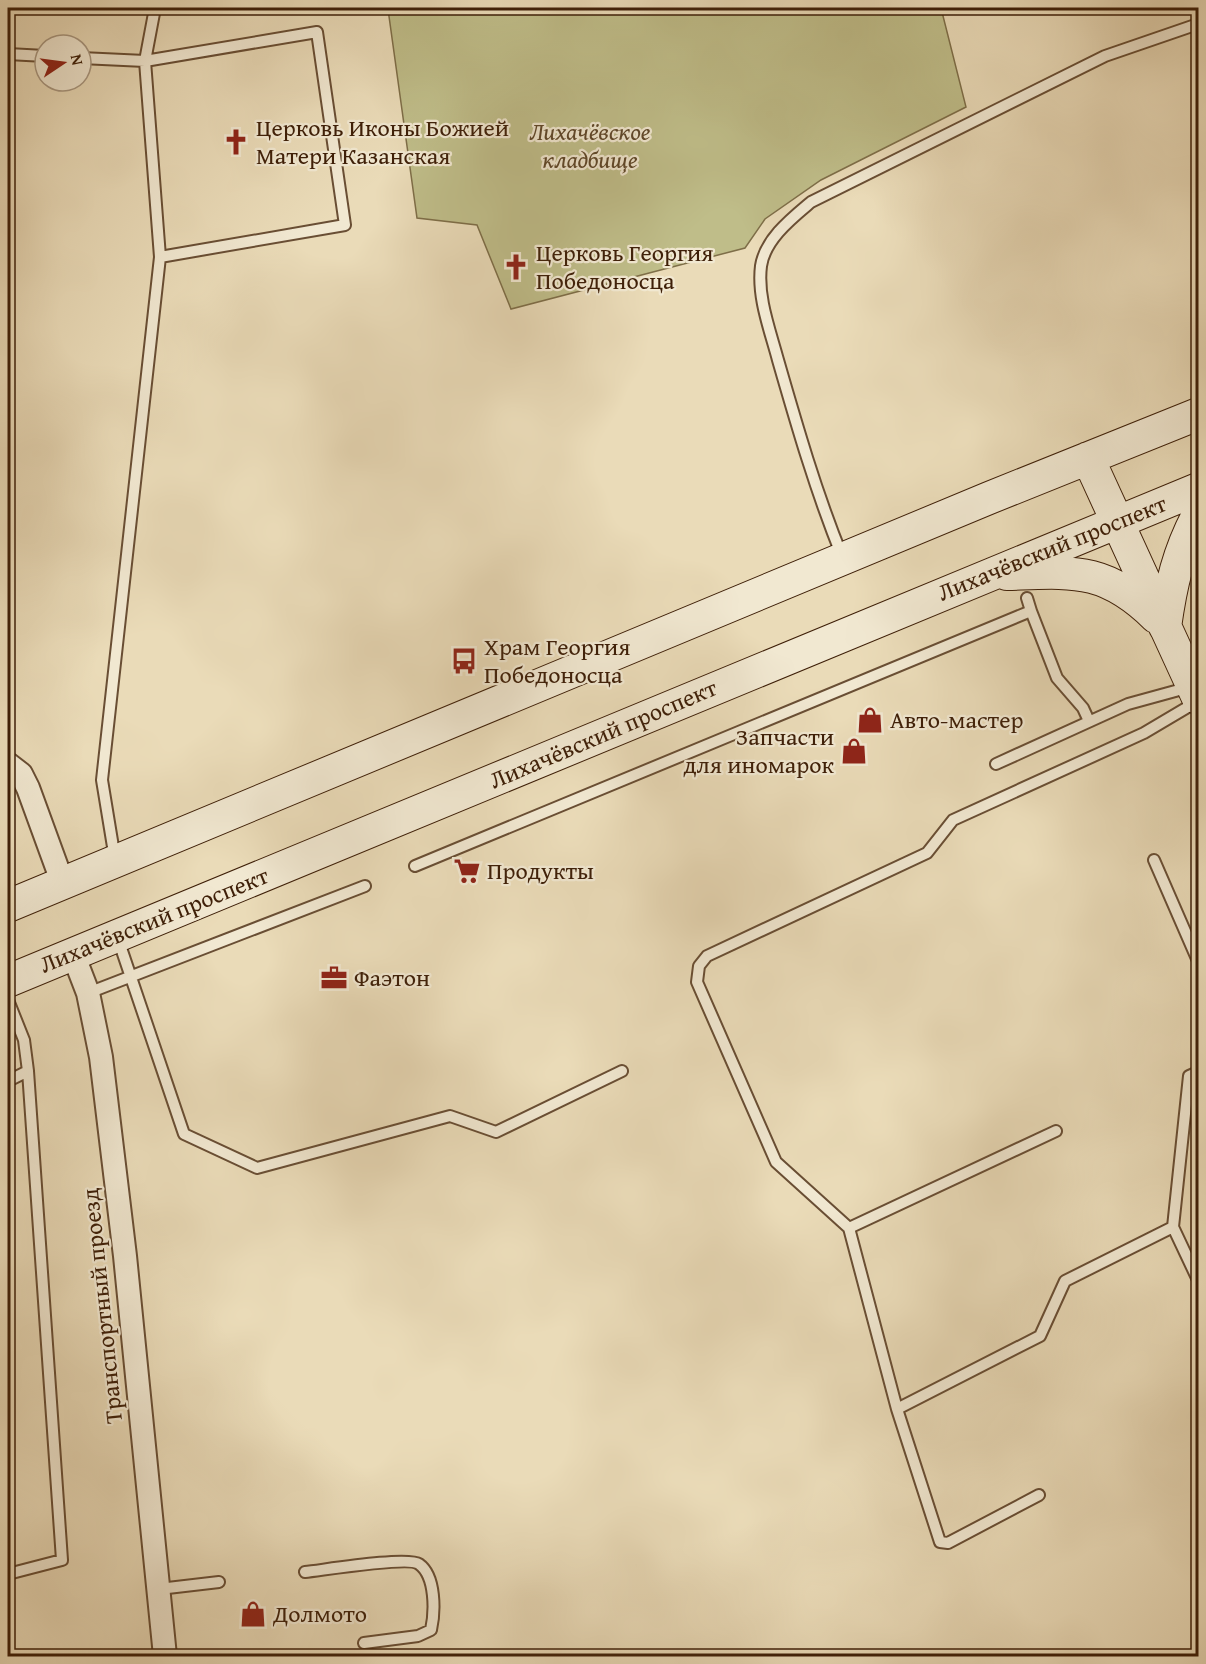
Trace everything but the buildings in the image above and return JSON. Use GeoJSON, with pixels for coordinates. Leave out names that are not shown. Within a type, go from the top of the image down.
{"type":"FeatureCollection","features":[{"type":"Feature","properties":{"kind":"main road"},"geometry":{"type":"LineString","coordinates":[[8,906],[1198,414]]}},
{"type":"Feature","properties":{"kind":"main road"},"geometry":{"type":"LineString","coordinates":[[1088,458],[1197,695]]}},
{"type":"Feature","properties":{"kind":"main road","name":"Лихачёвский проспект"},"geometry":{"type":"LineString","coordinates":[[8,981],[987,574],[1198,489]]}},
{"type":"Feature","properties":{"kind":"main road"},"geometry":{"type":"LineString","coordinates":[[1165,627],[1172,577],[1198,515]]}},
{"type":"Feature","properties":{"kind":"main road"},"geometry":{"type":"LineString","coordinates":[[987,574],[1038,572],[1092,576],[1111,583],[1138,599],[1165,627]]}},
{"type":"Feature","properties":{"kind":"street"},"geometry":{"type":"LineString","coordinates":[[8,764],[21,774],[28,788],[63,884]]}},
{"type":"Feature","properties":{"kind":"street","name":"Транспортный проезд"},"geometry":{"type":"LineString","coordinates":[[73,954],[88,993],[101,1057],[125,1256],[165,1656]]}},
{"type":"Feature","properties":{"kind":"lane"},"geometry":{"type":"LineString","coordinates":[[115,862],[102,780],[160,257],[145,61],[155,8]]}},
{"type":"Feature","properties":{"kind":"lane"},"geometry":{"type":"LineString","coordinates":[[844,560],[827,519],[762,302],[761,264],[779,228],[811,202],[1105,56],[1198,24]]}},
{"type":"Feature","properties":{"kind":"lane"},"geometry":{"type":"LineString","coordinates":[[93,59],[145,61],[317,32],[345,225],[160,257]]}},
{"type":"Feature","properties":{"kind":"lane"},"geometry":{"type":"LineString","coordinates":[[8,54],[33,55]]}},
{"type":"Feature","properties":{"kind":"lane"},"geometry":{"type":"LineString","coordinates":[[1027,598],[1057,678],[1083,708],[1089,721]]}},
{"type":"Feature","properties":{"kind":"lane"},"geometry":{"type":"LineString","coordinates":[[415,866],[1031,611]]}},
{"type":"Feature","properties":{"kind":"lane"},"geometry":{"type":"LineString","coordinates":[[996,764],[1128,704],[1197,695]]}},
{"type":"Feature","properties":{"kind":"lane"},"geometry":{"type":"LineString","coordinates":[[1039,1495],[948,1543],[940,1542],[897,1408],[849,1228],[776,1162],[697,982],[699,966],[707,956],[927,853],[953,820],[1144,733],[1197,695]]}},
{"type":"Feature","properties":{"kind":"lane"},"geometry":{"type":"LineString","coordinates":[[1154,860],[1198,961]]}},
{"type":"Feature","properties":{"kind":"lane"},"geometry":{"type":"LineString","coordinates":[[88,993],[365,886]]}},
{"type":"Feature","properties":{"kind":"lane"},"geometry":{"type":"LineString","coordinates":[[117,936],[184,1134],[257,1168],[450,1116],[496,1132],[622,1071]]}},
{"type":"Feature","properties":{"kind":"lane"},"geometry":{"type":"LineString","coordinates":[[8,1000],[24,1040],[27,1071],[62,1560],[8,1574]]}},
{"type":"Feature","properties":{"kind":"lane"},"geometry":{"type":"LineString","coordinates":[[8,1081],[27,1071]]}},
{"type":"Feature","properties":{"kind":"lane"},"geometry":{"type":"LineString","coordinates":[[1198,1071],[1189,1076],[1173,1227],[1198,1280]]}},
{"type":"Feature","properties":{"kind":"lane"},"geometry":{"type":"LineString","coordinates":[[849,1228],[1056,1131]]}},
{"type":"Feature","properties":{"kind":"lane"},"geometry":{"type":"LineString","coordinates":[[897,1408],[1040,1336],[1065,1281],[1173,1227]]}},
{"type":"Feature","properties":{"kind":"lane"},"geometry":{"type":"LineString","coordinates":[[304,1572],[402,1561],[418,1563],[428,1573],[434,1615],[431,1630],[418,1636],[364,1643]]}},
{"type":"Feature","properties":{"kind":"lane"},"geometry":{"type":"LineString","coordinates":[[159,1589],[219,1582]]}},
{"type":"Feature","properties":{"kind":"green space","name":"Лихачёвское кладбище"},"geometry":{"type":"Polygon","coordinates":[[[941,8],[966,107],[821,180],[765,219],[745,248],[511,309],[477,225],[417,218],[388,9],[941,8]]]}},
{"type":"Feature","properties":{"kind":"place","name":"Церковь Иконы Божией Матери Казанская"},"geometry":{"type":"Point","coordinates":[236,142]}},
{"type":"Feature","properties":{"kind":"place","name":"Церковь Георгия Победоносца"},"geometry":{"type":"Point","coordinates":[516,267]}},
{"type":"Feature","properties":{"kind":"place","name":"Храм Георгия Победоносца"},"geometry":{"type":"Point","coordinates":[464,661]}},
{"type":"Feature","properties":{"kind":"place","name":"Авто-мастер"},"geometry":{"type":"Point","coordinates":[870,720]}},
{"type":"Feature","properties":{"kind":"place","name":"Запчасти для иномарок"},"geometry":{"type":"Point","coordinates":[854,751]}},
{"type":"Feature","properties":{"kind":"place","name":"Продукты"},"geometry":{"type":"Point","coordinates":[467,871]}},
{"type":"Feature","properties":{"kind":"place","name":"Фаэтон"},"geometry":{"type":"Point","coordinates":[334,978]}},
{"type":"Feature","properties":{"kind":"place","name":"Долмото"},"geometry":{"type":"Point","coordinates":[253,1614]}}]}
